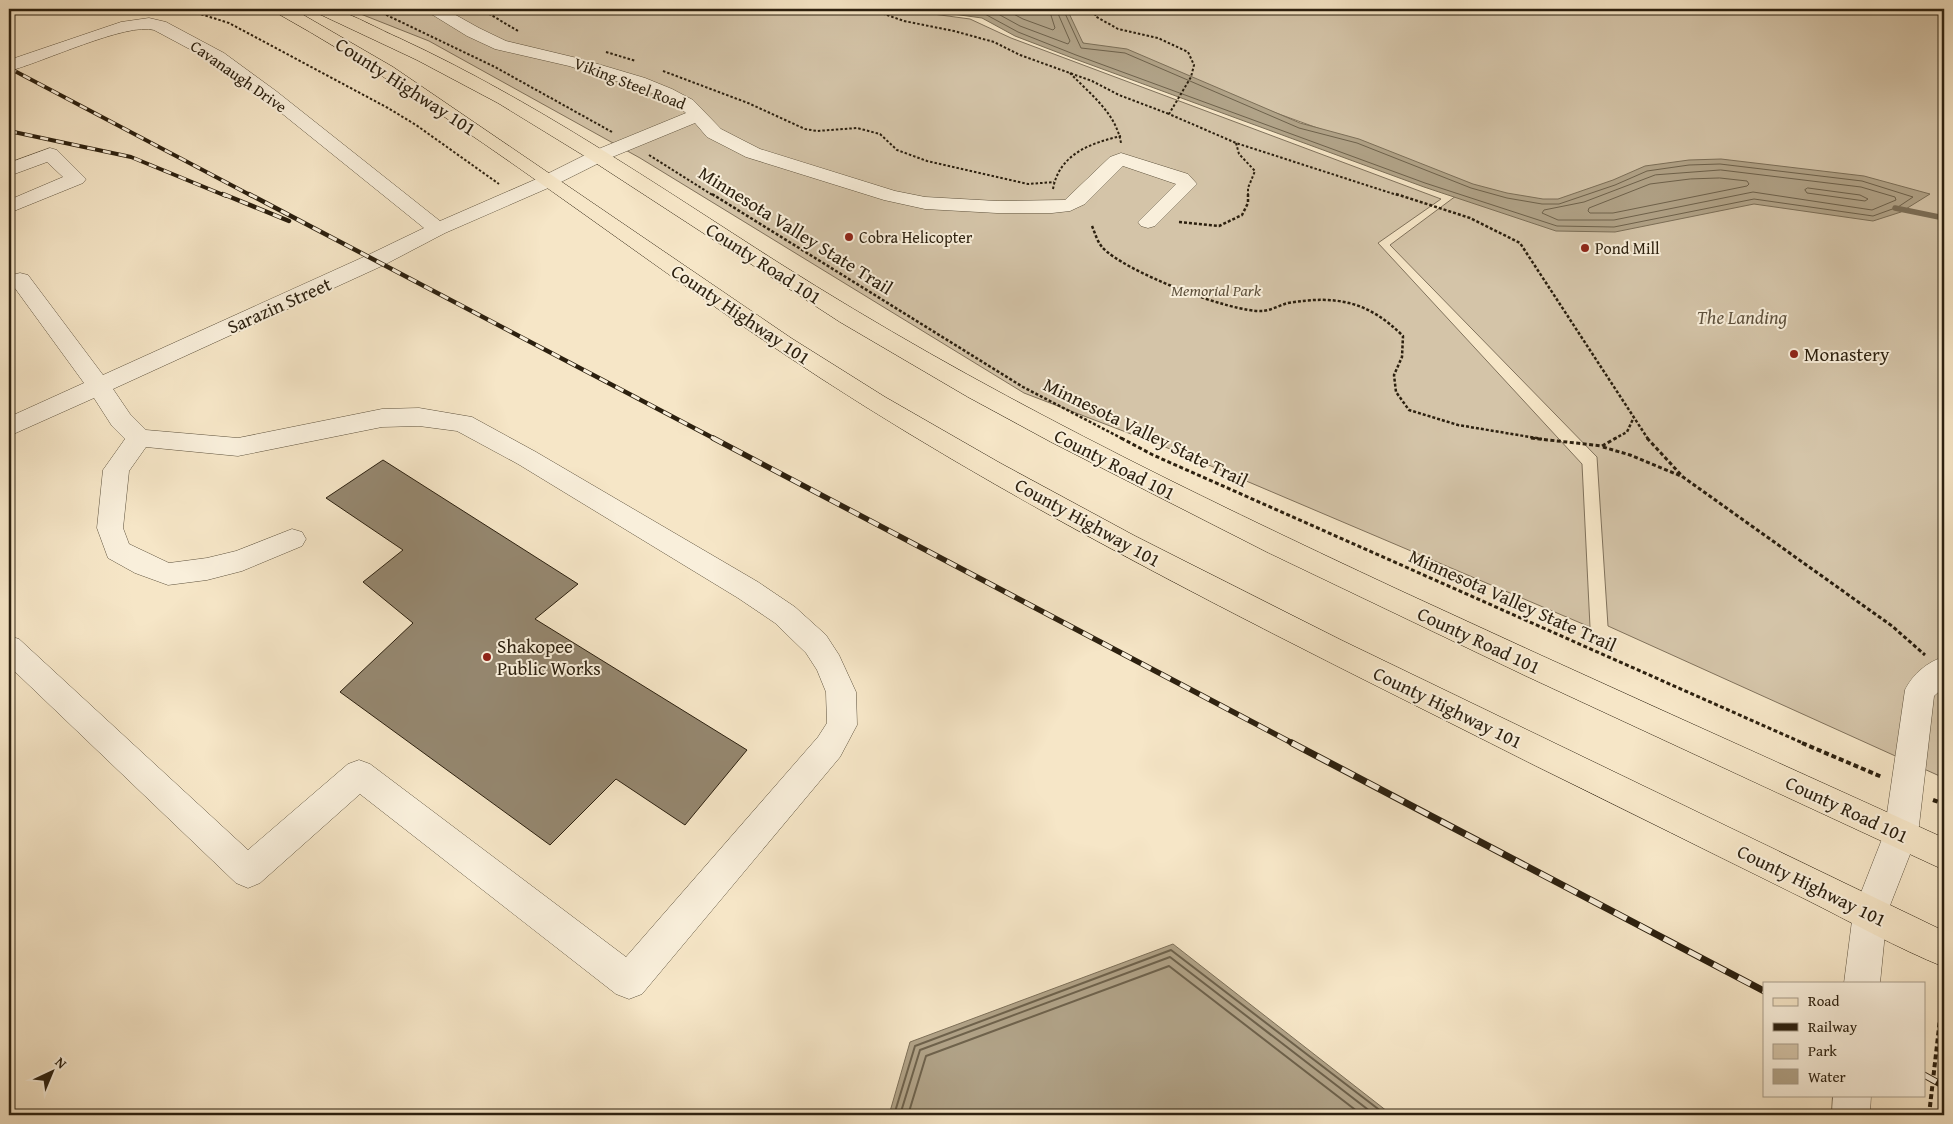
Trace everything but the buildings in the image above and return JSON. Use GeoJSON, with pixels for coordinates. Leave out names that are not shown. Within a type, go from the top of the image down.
{"type":"FeatureCollection","features":[{"type":"Feature","properties":{"kind":"main road","name":"County Highway 101"},"geometry":{"type":"LineString","coordinates":[[281,9],[379,67],[487,138],[708,293],[820,367],[924,431],[1082,520],[1272,620],[1944,949]]}},
{"type":"Feature","properties":{"kind":"main road","name":"County Road 101"},"geometry":{"type":"LineString","coordinates":[[321,9],[456,73],[529,114],[598,156],[848,318],[976,391],[1060,436],[1277,545],[1544,671],[1944,854]]}},
{"type":"Feature","properties":{"kind":"street","name":"Viking Steel Road"},"geometry":{"type":"LineString","coordinates":[[434,9],[473,32],[500,45],[597,68],[682,99],[696,109],[698,115],[598,156],[548,181]]}},
{"type":"Feature","properties":{"kind":"street","name":"Cavanaugh Drive"},"geometry":{"type":"LineString","coordinates":[[9,66],[121,27],[149,23],[160,26],[218,58],[247,79],[438,229]]}},
{"type":"Feature","properties":{"kind":"street"},"geometry":{"type":"LineString","coordinates":[[698,115],[714,133],[739,148],[891,196],[925,203],[963,206],[1052,207],[1070,205],[1078,200],[1117,160],[1121,159],[1181,178],[1187,184],[1148,222]]}},
{"type":"Feature","properties":{"kind":"street"},"geometry":{"type":"LineString","coordinates":[[9,170],[50,154],[76,179],[9,207]]}},
{"type":"Feature","properties":{"kind":"street","name":"Sarazin Street"},"geometry":{"type":"LineString","coordinates":[[9,427],[367,264],[438,229],[548,181]]}},
{"type":"Feature","properties":{"kind":"street"},"geometry":{"type":"LineString","coordinates":[[9,648],[248,872],[359,774],[629,981],[829,747],[842,725],[842,692],[829,664],[816,644],[785,615],[748,590],[527,458],[463,423],[419,417],[382,418],[337,426],[285,440],[238,447],[139,438],[121,420],[20,280]]}},
{"type":"Feature","properties":{"kind":"street"},"geometry":{"type":"LineString","coordinates":[[139,438],[116,470],[110,528],[118,551],[144,565],[168,574],[207,569],[242,560],[292,539]]}},
{"type":"Feature","properties":{"kind":"street"},"geometry":{"type":"LineString","coordinates":[[1862,982],[1870,914],[1901,834],[1920,690],[1943,670]]}},
{"type":"Feature","properties":{"kind":"street"},"geometry":{"type":"LineString","coordinates":[[1851,1115],[1852,1096]]}},
{"type":"Feature","properties":{"kind":"path","name":"Minnesota Valley State Trail"},"geometry":{"type":"LineString","coordinates":[[374,9],[482,59],[552,96],[1024,387],[1153,455],[1674,687],[1944,804]]}},
{"type":"Feature","properties":{"kind":"path"},"geometry":{"type":"LineString","coordinates":[[481,9],[519,31]]}},
{"type":"Feature","properties":{"kind":"path"},"geometry":{"type":"LineString","coordinates":[[870,9],[904,20],[954,30],[985,40],[1020,56],[1092,81],[1120,95],[1236,143],[1470,218],[1520,243],[1633,419],[1654,448],[1683,477],[1892,626],[1943,670]]}},
{"type":"Feature","properties":{"kind":"path"},"geometry":{"type":"LineString","coordinates":[[1097,9],[1095,16],[1118,29],[1158,38],[1188,52],[1194,65],[1169,114]]}},
{"type":"Feature","properties":{"kind":"path"},"geometry":{"type":"LineString","coordinates":[[163,10],[197,12],[229,23],[388,108],[472,163],[515,196]]}},
{"type":"Feature","properties":{"kind":"path"},"geometry":{"type":"LineString","coordinates":[[598,50],[639,62]]}},
{"type":"Feature","properties":{"kind":"path"},"geometry":{"type":"LineString","coordinates":[[663,70],[748,103],[805,129],[817,131],[857,128],[880,134],[897,150],[927,161],[1028,184],[1054,182]]}},
{"type":"Feature","properties":{"kind":"path"},"geometry":{"type":"LineString","coordinates":[[1070,72],[1115,120],[1121,136],[1121,159]]}},
{"type":"Feature","properties":{"kind":"path"},"geometry":{"type":"LineString","coordinates":[[1052,207],[1054,182],[1063,166],[1083,148],[1121,136]]}},
{"type":"Feature","properties":{"kind":"path"},"geometry":{"type":"LineString","coordinates":[[1179,222],[1219,226],[1242,215],[1248,203],[1248,188],[1255,171],[1239,154],[1236,143]]}},
{"type":"Feature","properties":{"kind":"path"},"geometry":{"type":"LineString","coordinates":[[1092,226],[1102,246],[1131,266],[1178,288],[1238,308],[1263,311],[1284,304],[1324,299],[1355,302],[1389,320],[1403,336],[1402,357],[1394,375],[1396,392],[1409,410],[1458,425],[1531,438],[1602,446],[1630,455],[1683,477]]}},
{"type":"Feature","properties":{"kind":"path"},"geometry":{"type":"LineString","coordinates":[[1602,446],[1627,432],[1633,419]]}},
{"type":"Feature","properties":{"kind":"path"},"geometry":{"type":"LineString","coordinates":[[1929,1115],[1944,984]]}},
{"type":"Feature","properties":{"kind":"green space","name":"Memorial Park"},"geometry":{"type":"Polygon","coordinates":[[[348,9],[896,9],[970,19],[1011,38],[1441,199],[1378,243],[1582,464],[1590,627],[1178,452],[1024,393],[640,158],[429,41],[348,9]]]}},
{"type":"Feature","properties":{"kind":"green space","name":"The Landing"},"geometry":{"type":"Polygon","coordinates":[[[1060,9],[1944,9],[1944,778],[1608,626],[1597,457],[1390,245],[1472,184],[1083,43],[1060,9]]]}},
{"type":"Feature","properties":{"kind":"water"},"geometry":{"type":"Polygon","coordinates":[[[916,9],[1067,9],[1083,43],[1127,49],[1300,123],[1359,139],[1473,184],[1507,193],[1543,199],[1558,199],[1613,180],[1645,166],[1689,160],[1721,159],[1864,176],[1930,194],[1901,212],[1873,221],[1754,204],[1615,232],[1556,231],[1424,187],[1075,59],[1015,36],[982,18],[916,9]]]}},
{"type":"Feature","properties":{"kind":"water"},"geometry":{"type":"Polygon","coordinates":[[[1173,944],[1392,1115],[889,1115],[910,1042],[1173,944]]]}},
{"type":"Feature","properties":{"kind":"waterway"},"geometry":{"type":"LineString","coordinates":[[1895,208],[1944,218]]}},
{"type":"Feature","properties":{"kind":"railway"},"geometry":{"type":"LineString","coordinates":[[9,68],[252,196]]}},
{"type":"Feature","properties":{"kind":"railway"},"geometry":{"type":"LineString","coordinates":[[9,131],[131,157],[226,196]]}},
{"type":"Feature","properties":{"kind":"railway"},"geometry":{"type":"LineString","coordinates":[[223,194],[289,221]]}},
{"type":"Feature","properties":{"kind":"railway"},"geometry":{"type":"LineString","coordinates":[[249,194],[715,439]]}},
{"type":"Feature","properties":{"kind":"railway"},"geometry":{"type":"LineString","coordinates":[[713,438],[1294,744]]}},
{"type":"Feature","properties":{"kind":"railway"},"geometry":{"type":"LineString","coordinates":[[1292,743],[1763,990]]}},
{"type":"Feature","properties":{"kind":"railway"},"geometry":{"type":"LineString","coordinates":[[1926,1076],[1944,1086]]}},
{"type":"Feature","properties":{"kind":"place","name":"Cobra Helicopter"},"geometry":{"type":"Point","coordinates":[849,237]}},
{"type":"Feature","properties":{"kind":"place","name":"Pond Mill"},"geometry":{"type":"Point","coordinates":[1585,248]}},
{"type":"Feature","properties":{"kind":"place","name":"Monastery"},"geometry":{"type":"Point","coordinates":[1794,354]}},
{"type":"Feature","properties":{"kind":"place","name":"Shakopee Public Works"},"geometry":{"type":"Point","coordinates":[487,657]}}]}
